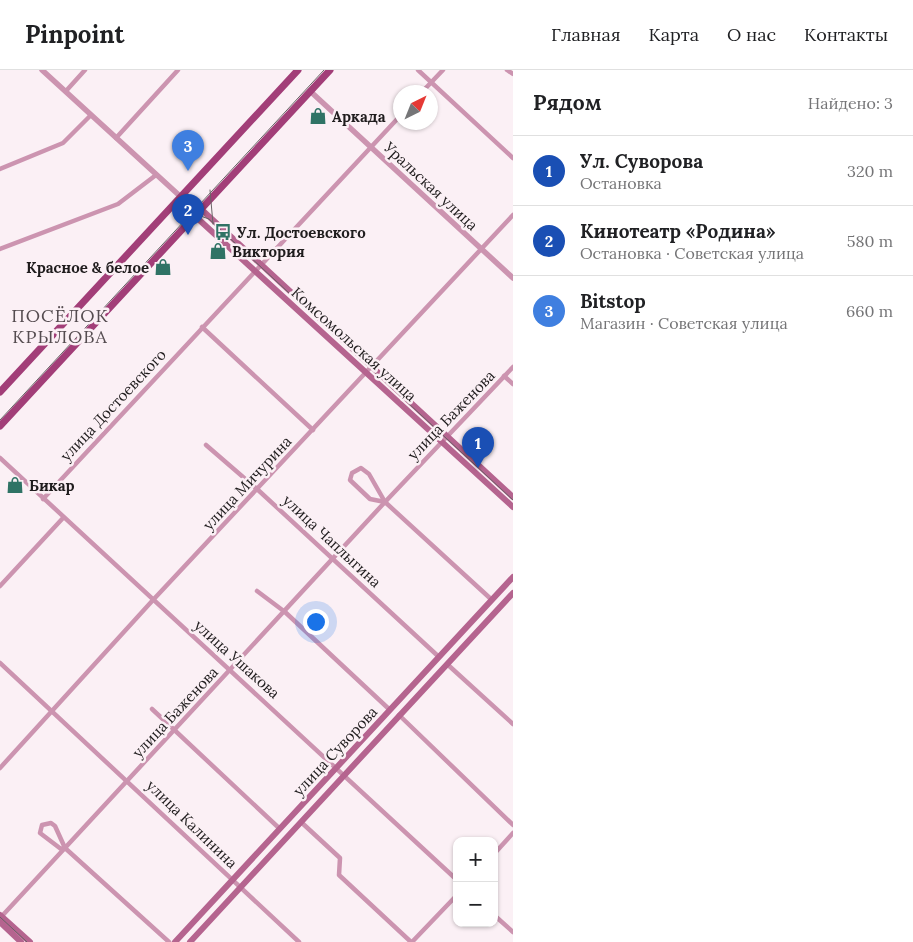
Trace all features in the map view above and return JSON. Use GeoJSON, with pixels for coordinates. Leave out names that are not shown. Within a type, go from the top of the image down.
{"type":"FeatureCollection","features":[{"type":"Feature","properties":{"kind":"main road"},"geometry":{"type":"LineString","coordinates":[[0,426],[196,217],[330,70]]}},
{"type":"Feature","properties":{"kind":"main road"},"geometry":{"type":"LineString","coordinates":[[0,392],[295,71]]}},
{"type":"Feature","properties":{"kind":"main road","name":"Комсомольская улица"},"geometry":{"type":"LineString","coordinates":[[181,197],[202,210],[513,497]]}},
{"type":"Feature","properties":{"kind":"main road","name":"Комсомольская улица"},"geometry":{"type":"LineString","coordinates":[[181,197],[196,217],[513,507]]}},
{"type":"Feature","properties":{"kind":"main road","name":"улица Суворова"},"geometry":{"type":"LineString","coordinates":[[175,942],[513,577]]}},
{"type":"Feature","properties":{"kind":"main road","name":"улица Суворова"},"geometry":{"type":"LineString","coordinates":[[190,942],[513,593]]}},
{"type":"Feature","properties":{"kind":"main road"},"geometry":{"type":"LineString","coordinates":[[1,918],[21,942]]}},
{"type":"Feature","properties":{"kind":"main road"},"geometry":{"type":"LineString","coordinates":[[1,918],[30,942]]}},
{"type":"Feature","properties":{"kind":"street","name":"Комсомольская улица"},"geometry":{"type":"LineString","coordinates":[[42,70],[181,197]]}},
{"type":"Feature","properties":{"kind":"street"},"geometry":{"type":"LineString","coordinates":[[66,91],[85,70]]}},
{"type":"Feature","properties":{"kind":"street"},"geometry":{"type":"LineString","coordinates":[[116,138],[178,70]]}},
{"type":"Feature","properties":{"kind":"street"},"geometry":{"type":"LineString","coordinates":[[418,70],[513,158]]}},
{"type":"Feature","properties":{"kind":"street"},"geometry":{"type":"LineString","coordinates":[[432,83],[443,70]]}},
{"type":"Feature","properties":{"kind":"street"},"geometry":{"type":"LineString","coordinates":[[507,70],[513,74]]}},
{"type":"Feature","properties":{"kind":"street","name":"Уральская улица"},"geometry":{"type":"LineString","coordinates":[[310,92],[513,278]]}},
{"type":"Feature","properties":{"kind":"street"},"geometry":{"type":"LineString","coordinates":[[0,169],[63,143],[91,115]]}},
{"type":"Feature","properties":{"kind":"street","name":"улица Достоевского"},"geometry":{"type":"LineString","coordinates":[[43,499],[254,270],[393,123]]}},
{"type":"Feature","properties":{"kind":"street"},"geometry":{"type":"LineString","coordinates":[[0,248],[118,204],[156,174]]}},
{"type":"Feature","properties":{"kind":"street","name":"улица Мичурина"},"geometry":{"type":"LineString","coordinates":[[0,768],[513,215]]}},
{"type":"Feature","properties":{"kind":"street"},"geometry":{"type":"LineString","coordinates":[[202,327],[313,430]]}},
{"type":"Feature","properties":{"kind":"street","name":"улица Баженова"},"geometry":{"type":"LineString","coordinates":[[1,918],[334,560],[385,502],[513,367]]}},
{"type":"Feature","properties":{"kind":"street"},"geometry":{"type":"LineString","coordinates":[[504,376],[513,384]]}},
{"type":"Feature","properties":{"kind":"street","name":"улица Чаплыгина"},"geometry":{"type":"LineString","coordinates":[[206,445],[257,489],[439,657]]}},
{"type":"Feature","properties":{"kind":"street","name":"улица Ушакова"},"geometry":{"type":"LineString","coordinates":[[0,458],[453,876]]}},
{"type":"Feature","properties":{"kind":"street"},"geometry":{"type":"LineString","coordinates":[[385,502],[370,499],[350,480],[352,473],[360,468],[369,474],[385,502],[492,600]]}},
{"type":"Feature","properties":{"kind":"street"},"geometry":{"type":"LineString","coordinates":[[0,586],[63,518]]}},
{"type":"Feature","properties":{"kind":"street"},"geometry":{"type":"LineString","coordinates":[[257,591],[285,612],[390,710]]}},
{"type":"Feature","properties":{"kind":"street","name":"улица Калинина"},"geometry":{"type":"LineString","coordinates":[[0,663],[299,942]]}},
{"type":"Feature","properties":{"kind":"street"},"geometry":{"type":"LineString","coordinates":[[447,664],[513,724]]}},
{"type":"Feature","properties":{"kind":"street"},"geometry":{"type":"LineString","coordinates":[[152,709],[280,829]]}},
{"type":"Feature","properties":{"kind":"street"},"geometry":{"type":"LineString","coordinates":[[399,715],[513,825]]}},
{"type":"Feature","properties":{"kind":"street"},"geometry":{"type":"LineString","coordinates":[[301,822],[340,858],[339,875],[412,942],[453,898]]}},
{"type":"Feature","properties":{"kind":"street"},"geometry":{"type":"LineString","coordinates":[[66,848],[61,849],[43,837],[40,833],[42,825],[51,823],[55,826],[66,848],[169,942]]}},
{"type":"Feature","properties":{"kind":"street"},"geometry":{"type":"LineString","coordinates":[[498,850],[513,833]]}},
{"type":"Feature","properties":{"kind":"street"},"geometry":{"type":"LineString","coordinates":[[498,919],[513,932]]}},
{"type":"Feature","properties":{"kind":"tram line"},"geometry":{"type":"LineString","coordinates":[[0,420],[324,70]]}},
{"type":"Feature","properties":{"kind":"tram line"},"geometry":{"type":"LineString","coordinates":[[210,190],[213,224]]}},
{"type":"Feature","properties":{"kind":"tram line"},"geometry":{"type":"LineString","coordinates":[[187,216],[195,214],[209,219],[513,500]]}},
{"type":"Feature","properties":{"kind":"tram line"},"geometry":{"type":"LineString","coordinates":[[0,917],[27,942]]}},
{"type":"Feature","properties":{"kind":"place","name":"Аркада"},"geometry":{"type":"Point","coordinates":[318,116]}},
{"type":"Feature","properties":{"kind":"place","name":"Bitstop"},"geometry":{"type":"Point","coordinates":[188,171]}},
{"type":"Feature","properties":{"kind":"place","name":"Ул. Достоевского"},"geometry":{"type":"Point","coordinates":[223,232]}},
{"type":"Feature","properties":{"kind":"place","name":"Кинотеатр «Родина»"},"geometry":{"type":"Point","coordinates":[188,235]}},
{"type":"Feature","properties":{"kind":"place","name":"Виктория"},"geometry":{"type":"Point","coordinates":[218,251]}},
{"type":"Feature","properties":{"kind":"place","name":"Красное & белое"},"geometry":{"type":"Point","coordinates":[163,267]}},
{"type":"Feature","properties":{"kind":"place","name":"Ул. Суворова"},"geometry":{"type":"Point","coordinates":[478,468]}},
{"type":"Feature","properties":{"kind":"place","name":"Бикар"},"geometry":{"type":"Point","coordinates":[15,485]}},
{"type":"Feature","properties":{"kind":"district","name":"ПОСЁЛОК КРЫЛОВА"},"geometry":{"type":"Point","coordinates":[60,325]}}]}
